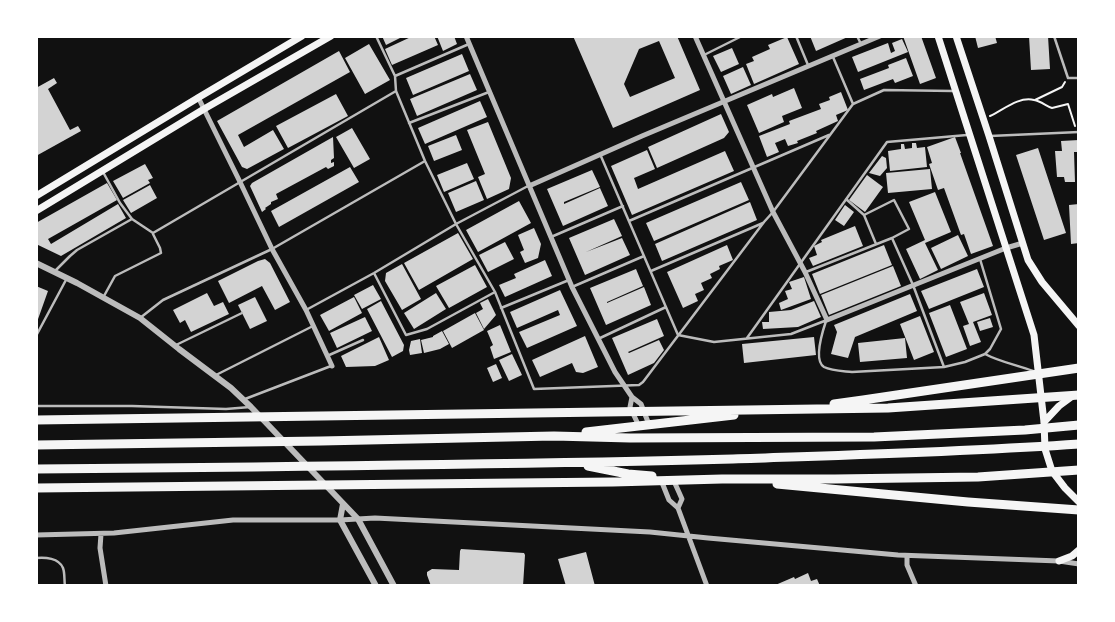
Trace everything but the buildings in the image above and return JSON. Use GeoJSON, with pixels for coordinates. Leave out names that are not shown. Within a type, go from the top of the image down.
{"type":"FeatureCollection","features":[{"type":"Feature","properties":{"kind":"highway"},"geometry":{"type":"LineString","coordinates":[[554,436],[863,400],[1079,368]]}},
{"type":"Feature","properties":{"kind":"highway"},"geometry":{"type":"LineString","coordinates":[[36,420],[879,408],[1079,393]]}},
{"type":"Feature","properties":{"kind":"highway"},"geometry":{"type":"LineString","coordinates":[[36,445],[554,436],[630,438],[864,437],[1025,430],[1079,425]]}},
{"type":"Feature","properties":{"kind":"highway"},"geometry":{"type":"LineString","coordinates":[[36,469],[571,463],[868,455],[1079,444]]}},
{"type":"Feature","properties":{"kind":"highway"},"geometry":{"type":"LineString","coordinates":[[571,463],[628,474],[1079,510]]}},
{"type":"Feature","properties":{"kind":"highway"},"geometry":{"type":"LineString","coordinates":[[36,488],[613,482],[722,479],[959,478],[1079,470]]}},
{"type":"Feature","properties":{"kind":"main road"},"geometry":{"type":"LineString","coordinates":[[36,196],[302,36]]}},
{"type":"Feature","properties":{"kind":"main road"},"geometry":{"type":"LineString","coordinates":[[36,212],[204,109],[331,36]]}},
{"type":"Feature","properties":{"kind":"main road"},"geometry":{"type":"LineString","coordinates":[[938,36],[1034,336],[1044,422],[1045,450],[1052,470],[1065,488],[1079,502]]}},
{"type":"Feature","properties":{"kind":"main road"},"geometry":{"type":"LineString","coordinates":[[956,36],[1028,260],[1042,282],[1079,326]]}},
{"type":"Feature","properties":{"kind":"main road"},"geometry":{"type":"LineString","coordinates":[[1044,422],[1059,406],[1079,393]]}},
{"type":"Feature","properties":{"kind":"main road"},"geometry":{"type":"LineString","coordinates":[[1059,561],[1072,556],[1079,550]]}},
{"type":"Feature","properties":{"kind":"street"},"geometry":{"type":"LineString","coordinates":[[466,36],[572,287],[615,372],[632,397],[641,404],[648,422]]}},
{"type":"Feature","properties":{"kind":"street"},"geometry":{"type":"LineString","coordinates":[[694,36],[773,212],[805,272],[826,320],[1006,248],[1023,243]]}},
{"type":"Feature","properties":{"kind":"street"},"geometry":{"type":"LineString","coordinates":[[529,186],[600,154],[880,36]]}},
{"type":"Feature","properties":{"kind":"street"},"geometry":{"type":"LineString","coordinates":[[198,98],[272,249],[306,310],[332,366]]}},
{"type":"Feature","properties":{"kind":"street"},"geometry":{"type":"LineString","coordinates":[[36,263],[140,318],[215,375],[244,400],[358,520],[394,586]]}},
{"type":"Feature","properties":{"kind":"street"},"geometry":{"type":"LineString","coordinates":[[632,397],[630,407],[637,422]]}},
{"type":"Feature","properties":{"kind":"street"},"geometry":{"type":"LineString","coordinates":[[673,478],[682,499],[678,508]]}},
{"type":"Feature","properties":{"kind":"street"},"geometry":{"type":"LineString","coordinates":[[660,479],[669,500],[678,508],[707,586]]}},
{"type":"Feature","properties":{"kind":"street"},"geometry":{"type":"LineString","coordinates":[[343,504],[340,520],[376,586]]}},
{"type":"Feature","properties":{"kind":"street"},"geometry":{"type":"LineString","coordinates":[[36,535],[101,534],[234,520],[358,520],[375,518],[621,530],[907,556],[1059,561],[1079,564]]}},
{"type":"Feature","properties":{"kind":"street"},"geometry":{"type":"LineString","coordinates":[[101,534],[100,548],[106,586]]}},
{"type":"Feature","properties":{"kind":"street"},"geometry":{"type":"LineString","coordinates":[[907,556],[907,565],[916,586]]}},
{"type":"Feature","properties":{"kind":"lane"},"geometry":{"type":"LineString","coordinates":[[376,36],[395,76],[396,91],[425,161],[456,224],[495,292],[534,390],[639,385],[773,212],[853,104],[884,90],[955,91]]}},
{"type":"Feature","properties":{"kind":"lane"},"geometry":{"type":"LineString","coordinates":[[703,55],[742,36]]}},
{"type":"Feature","properties":{"kind":"lane"},"geometry":{"type":"LineString","coordinates":[[796,36],[808,67]]}},
{"type":"Feature","properties":{"kind":"lane"},"geometry":{"type":"LineString","coordinates":[[857,36],[861,44]]}},
{"type":"Feature","properties":{"kind":"lane"},"geometry":{"type":"LineString","coordinates":[[1054,36],[1068,78],[1079,78]]}},
{"type":"Feature","properties":{"kind":"lane"},"geometry":{"type":"LineString","coordinates":[[395,76],[469,44]]}},
{"type":"Feature","properties":{"kind":"lane"},"geometry":{"type":"LineString","coordinates":[[833,56],[853,104]]}},
{"type":"Feature","properties":{"kind":"lane"},"geometry":{"type":"LineString","coordinates":[[153,233],[396,91]]}},
{"type":"Feature","properties":{"kind":"lane"},"geometry":{"type":"LineString","coordinates":[[409,123],[489,92]]}},
{"type":"Feature","properties":{"kind":"lane"},"geometry":{"type":"LineString","coordinates":[[989,136],[1078,132]]}},
{"type":"Feature","properties":{"kind":"lane"},"geometry":{"type":"LineString","coordinates":[[629,221],[831,134]]}},
{"type":"Feature","properties":{"kind":"lane"},"geometry":{"type":"LineString","coordinates":[[746,338],[886,142],[969,135]]}},
{"type":"Feature","properties":{"kind":"lane"},"geometry":{"type":"LineString","coordinates":[[600,154],[678,335]]}},
{"type":"Feature","properties":{"kind":"lane"},"geometry":{"type":"LineString","coordinates":[[140,318],[163,300],[272,249],[425,161]]}},
{"type":"Feature","properties":{"kind":"lane"},"geometry":{"type":"LineString","coordinates":[[103,171],[120,203],[132,219],[153,233],[161,253],[115,276],[104,298]]}},
{"type":"Feature","properties":{"kind":"lane"},"geometry":{"type":"LineString","coordinates":[[306,310],[374,273],[456,224],[529,186]]}},
{"type":"Feature","properties":{"kind":"lane"},"geometry":{"type":"LineString","coordinates":[[846,199],[864,215],[876,244]]}},
{"type":"Feature","properties":{"kind":"lane"},"geometry":{"type":"LineString","coordinates":[[805,272],[892,238],[909,229],[894,200],[864,215]]}},
{"type":"Feature","properties":{"kind":"lane"},"geometry":{"type":"LineString","coordinates":[[551,237],[623,206]]}},
{"type":"Feature","properties":{"kind":"lane"},"geometry":{"type":"LineString","coordinates":[[54,272],[77,250],[132,219]]}},
{"type":"Feature","properties":{"kind":"lane"},"geometry":{"type":"LineString","coordinates":[[651,271],[764,222]]}},
{"type":"Feature","properties":{"kind":"lane"},"geometry":{"type":"LineString","coordinates":[[892,238],[913,285],[944,366]]}},
{"type":"Feature","properties":{"kind":"lane"},"geometry":{"type":"LineString","coordinates":[[572,287],[644,256]]}},
{"type":"Feature","properties":{"kind":"lane"},"geometry":{"type":"LineString","coordinates":[[826,320],[818,355],[819,362],[823,366],[852,372],[944,366],[965,362],[985,354],[990,349],[1001,329],[980,259]]}},
{"type":"Feature","properties":{"kind":"lane"},"geometry":{"type":"LineString","coordinates":[[374,273],[406,334],[427,329],[495,292]]}},
{"type":"Feature","properties":{"kind":"lane"},"geometry":{"type":"LineString","coordinates":[[36,336],[67,278]]}},
{"type":"Feature","properties":{"kind":"lane"},"geometry":{"type":"LineString","coordinates":[[501,308],[569,280]]}},
{"type":"Feature","properties":{"kind":"lane"},"geometry":{"type":"LineString","coordinates":[[598,339],[666,306]]}},
{"type":"Feature","properties":{"kind":"lane"},"geometry":{"type":"LineString","coordinates":[[175,346],[242,312]]}},
{"type":"Feature","properties":{"kind":"lane"},"geometry":{"type":"LineString","coordinates":[[678,335],[714,342],[791,334],[826,320]]}},
{"type":"Feature","properties":{"kind":"lane"},"geometry":{"type":"LineString","coordinates":[[36,324],[42,326]]}},
{"type":"Feature","properties":{"kind":"lane"},"geometry":{"type":"LineString","coordinates":[[215,375],[313,326]]}},
{"type":"Feature","properties":{"kind":"lane"},"geometry":{"type":"LineString","coordinates":[[328,356],[363,340]]}},
{"type":"Feature","properties":{"kind":"lane"},"geometry":{"type":"LineString","coordinates":[[985,354],[998,361],[1039,373]]}},
{"type":"Feature","properties":{"kind":"lane"},"geometry":{"type":"LineString","coordinates":[[244,400],[332,366]]}},
{"type":"Feature","properties":{"kind":"lane"},"geometry":{"type":"LineString","coordinates":[[36,406],[141,406],[226,409],[251,407]]}},
{"type":"Feature","properties":{"kind":"lane"},"geometry":{"type":"LineString","coordinates":[[36,558],[46,557],[56,561],[62,567],[65,586]]}},
{"type":"Feature","properties":{"kind":"path"},"geometry":{"type":"LineString","coordinates":[[1035,100],[1062,87],[1068,78]]}},
{"type":"Feature","properties":{"kind":"path"},"geometry":{"type":"LineString","coordinates":[[984,120],[1024,99],[1035,100],[1052,108],[1068,104],[1078,132]]}}]}
